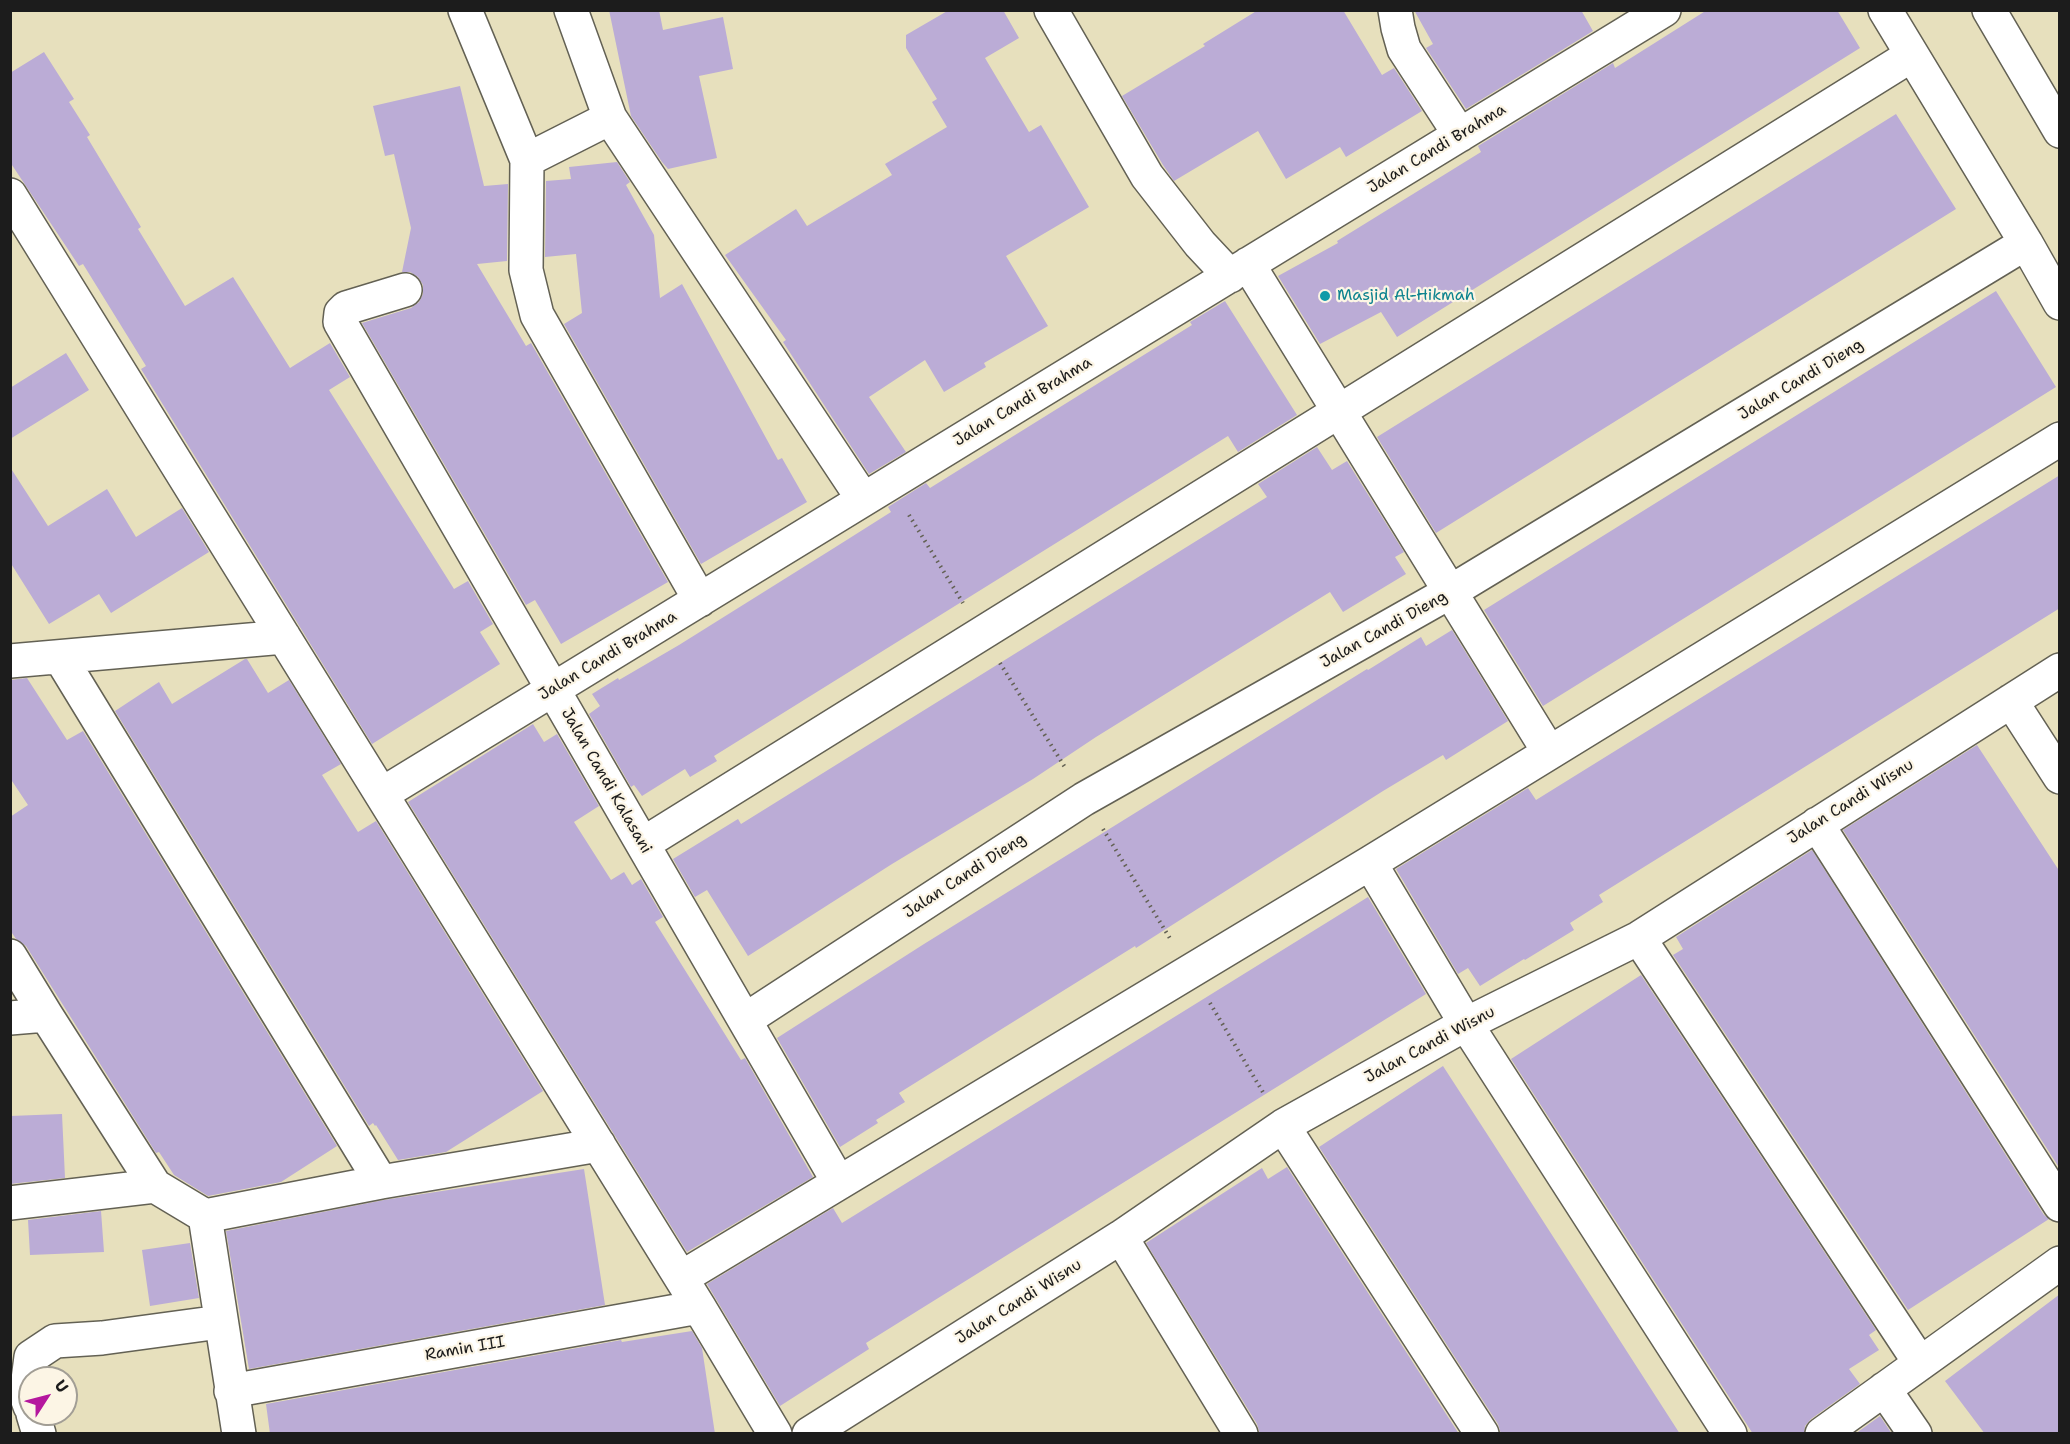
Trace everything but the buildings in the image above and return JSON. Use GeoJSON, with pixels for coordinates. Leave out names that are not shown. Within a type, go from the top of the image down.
{"type":"FeatureCollection","features":[{"type":"Feature","properties":{"kind":"street"},"geometry":{"type":"LineString","coordinates":[[465,10],[526,160],[526,270],[537,315],[700,600]]}},
{"type":"Feature","properties":{"kind":"street"},"geometry":{"type":"LineString","coordinates":[[571,10],[610,118],[863,500]]}},
{"type":"Feature","properties":{"kind":"street"},"geometry":{"type":"LineString","coordinates":[[1051,10],[1147,176],[1200,244],[1239,270],[1339,412],[1549,752]]}},
{"type":"Feature","properties":{"kind":"street"},"geometry":{"type":"LineString","coordinates":[[1395,10],[1404,49],[1460,135]]}},
{"type":"Feature","properties":{"kind":"street"},"geometry":{"type":"LineString","coordinates":[[1885,10],[2060,303]]}},
{"type":"Feature","properties":{"kind":"street"},"geometry":{"type":"LineString","coordinates":[[1989,10],[2047,85],[2060,131]]}},
{"type":"Feature","properties":{"kind":"street","name":"Jalan Candi Brahma"},"geometry":{"type":"LineString","coordinates":[[382,794],[1460,135],[1648,14]]}},
{"type":"Feature","properties":{"kind":"street"},"geometry":{"type":"LineString","coordinates":[[643,844],[1912,56]]}},
{"type":"Feature","properties":{"kind":"street"},"geometry":{"type":"LineString","coordinates":[[526,160],[610,118]]}},
{"type":"Feature","properties":{"kind":"street"},"geometry":{"type":"LineString","coordinates":[[10,195],[776,1434]]}},
{"type":"Feature","properties":{"kind":"street","name":"Jalan Candi Dieng"},"geometry":{"type":"LineString","coordinates":[[745,1020],[1084,799],[1450,592],[2026,243]]}},
{"type":"Feature","properties":{"kind":"street","name":"Jalan Candi Kalasani"},"geometry":{"type":"LineString","coordinates":[[405,290],[343,309],[339,317],[340,322],[839,1183]]}},
{"type":"Feature","properties":{"kind":"street"},"geometry":{"type":"LineString","coordinates":[[681,1278],[1370,863],[2060,439]]}},
{"type":"Feature","properties":{"kind":"street"},"geometry":{"type":"LineString","coordinates":[[10,661],[284,637]]}},
{"type":"Feature","properties":{"kind":"street"},"geometry":{"type":"LineString","coordinates":[[60,657],[381,1182]]}},
{"type":"Feature","properties":{"kind":"street","name":"Jalan Candi Wisnu"},"geometry":{"type":"LineString","coordinates":[[809,1434],[1121,1238],[1283,1126],[1466,1024],[1639,938],[2060,670]]}},
{"type":"Feature","properties":{"kind":"street"},"geometry":{"type":"LineString","coordinates":[[2011,701],[2060,777]]}},
{"type":"Feature","properties":{"kind":"street"},"geometry":{"type":"LineString","coordinates":[[1817,824],[2060,1205]]}},
{"type":"Feature","properties":{"kind":"street"},"geometry":{"type":"LineString","coordinates":[[1370,863],[1466,1024],[1730,1434]]}},
{"type":"Feature","properties":{"kind":"street"},"geometry":{"type":"LineString","coordinates":[[1639,938],[1920,1363]]}},
{"type":"Feature","properties":{"kind":"street"},"geometry":{"type":"LineString","coordinates":[[10,956],[155,1186],[205,1216],[381,1182],[599,1145]]}},
{"type":"Feature","properties":{"kind":"street"},"geometry":{"type":"LineString","coordinates":[[10,1018],[46,1016]]}},
{"type":"Feature","properties":{"kind":"street"},"geometry":{"type":"LineString","coordinates":[[1283,1126],[1482,1434]]}},
{"type":"Feature","properties":{"kind":"street"},"geometry":{"type":"LineString","coordinates":[[10,1203],[155,1186]]}},
{"type":"Feature","properties":{"kind":"street"},"geometry":{"type":"LineString","coordinates":[[205,1216],[239,1434]]}},
{"type":"Feature","properties":{"kind":"street"},"geometry":{"type":"LineString","coordinates":[[1121,1238],[1241,1434]]}},
{"type":"Feature","properties":{"kind":"street"},"geometry":{"type":"LineString","coordinates":[[1822,1434],[2060,1263]]}},
{"type":"Feature","properties":{"kind":"street","name":"Ramin III"},"geometry":{"type":"LineString","coordinates":[[231,1391],[699,1307]]}},
{"type":"Feature","properties":{"kind":"street"},"geometry":{"type":"LineString","coordinates":[[30,1366],[31,1357],[55,1341],[102,1338],[220,1322]]}},
{"type":"Feature","properties":{"kind":"street"},"geometry":{"type":"LineString","coordinates":[[1884,1389],[1915,1434]]}},
{"type":"Feature","properties":{"kind":"place","name":"Masjid Al-Hikmah"},"geometry":{"type":"Point","coordinates":[1325,296]}}]}
